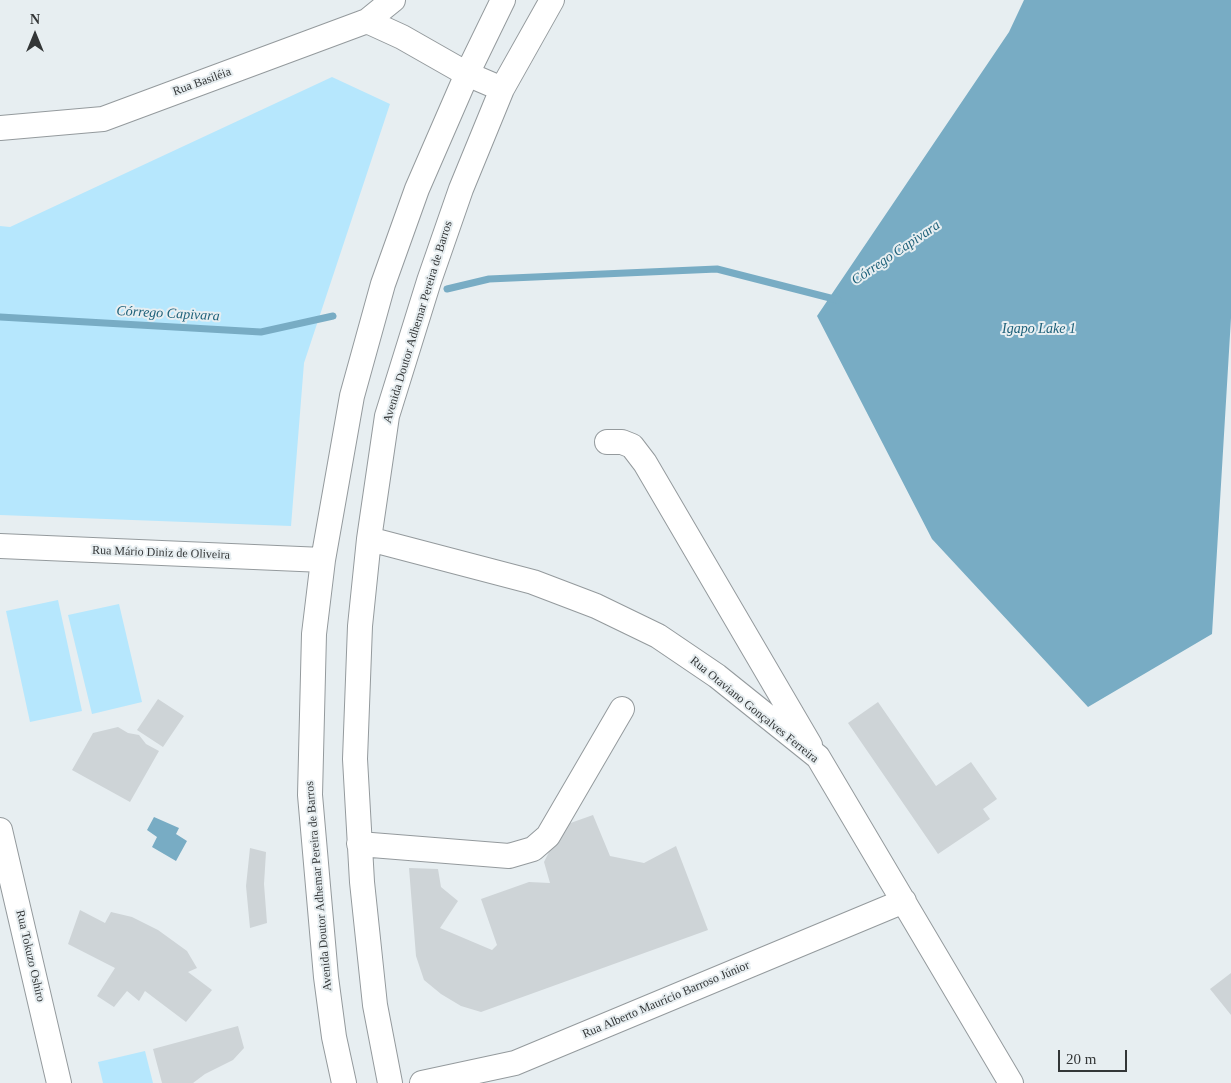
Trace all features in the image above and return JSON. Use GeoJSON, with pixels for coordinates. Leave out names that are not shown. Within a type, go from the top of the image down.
{"type":"FeatureCollection","features":[{"type":"Feature","properties":{"kind":"street","name":"Rua Basiléia"},"geometry":{"type":"LineString","coordinates":[[0,128],[102,119],[366,21],[393,0]]}},
{"type":"Feature","properties":{"kind":"street","name":"Avenida Doutor Adhemar Pereira de Barros"},"geometry":{"type":"LineString","coordinates":[[344,1083],[334,1037],[326,977],[310,795],[314,634],[323,560],[352,396],[384,284],[417,189],[467,74],[503,0]]}},
{"type":"Feature","properties":{"kind":"street","name":"Avenida Doutor Adhemar Pereira de Barros"},"geometry":{"type":"LineString","coordinates":[[390,1083],[375,1006],[360,844],[355,758],[360,626],[369,539],[387,416],[428,281],[461,189],[502,89],[552,0]]}},
{"type":"Feature","properties":{"kind":"street"},"geometry":{"type":"LineString","coordinates":[[366,21],[402,38],[467,74],[502,89]]}},
{"type":"Feature","properties":{"kind":"street"},"geometry":{"type":"LineString","coordinates":[[607,442],[622,442],[632,446],[645,463],[818,757]]}},
{"type":"Feature","properties":{"kind":"street","name":"Rua Otaviano Gonçalves Ferreira"},"geometry":{"type":"LineString","coordinates":[[369,539],[532,582],[596,606],[649,632],[716,676],[818,757],[1011,1083]]}},
{"type":"Feature","properties":{"kind":"street","name":"Rua Mário Diniz de Oliveira"},"geometry":{"type":"LineString","coordinates":[[0,546],[323,560]]}},
{"type":"Feature","properties":{"kind":"street"},"geometry":{"type":"LineString","coordinates":[[360,844],[509,856],[532,849],[548,836],[622,709]]}},
{"type":"Feature","properties":{"kind":"street","name":"Rua Tokuzo Oshiro"},"geometry":{"type":"LineString","coordinates":[[0,830],[59,1083]]}},
{"type":"Feature","properties":{"kind":"street","name":"Rua Alberto Maurício Barroso Júnior"},"geometry":{"type":"LineString","coordinates":[[422,1083],[515,1063],[904,901]]}},
{"type":"Feature","properties":{"kind":"shaded area"},"geometry":{"type":"Polygon","coordinates":[[[332,77],[390,104],[304,363],[291,526],[0,515],[0,226],[10,227],[332,77]]]}},
{"type":"Feature","properties":{"kind":"shaded area"},"geometry":{"type":"Polygon","coordinates":[[[58,600],[82,711],[30,722],[6,611],[58,600]]]}},
{"type":"Feature","properties":{"kind":"shaded area"},"geometry":{"type":"Polygon","coordinates":[[[119,604],[142,702],[92,714],[68,615],[119,604]]]}},
{"type":"Feature","properties":{"kind":"shaded area"},"geometry":{"type":"Polygon","coordinates":[[[145,1051],[153,1083],[103,1083],[98,1062],[145,1051]]]}},
{"type":"Feature","properties":{"kind":"water","name":"Igapo Lake 1"},"geometry":{"type":"Polygon","coordinates":[[[1024,0],[1231,0],[1231,318],[1212,634],[1088,707],[932,539],[817,316],[1009,32],[1024,0]]]}},
{"type":"Feature","properties":{"kind":"water"},"geometry":{"type":"Polygon","coordinates":[[[154,817],[179,828],[176,834],[187,841],[176,861],[152,847],[157,837],[147,830],[154,817]]]}},
{"type":"Feature","properties":{"kind":"building"},"geometry":{"type":"Polygon","coordinates":[[[158,699],[184,716],[163,747],[137,730],[158,699]]]}},
{"type":"Feature","properties":{"kind":"building"},"geometry":{"type":"Polygon","coordinates":[[[878,702],[936,786],[971,762],[997,799],[983,809],[990,819],[938,854],[848,723],[878,702]]]}},
{"type":"Feature","properties":{"kind":"building"},"geometry":{"type":"Polygon","coordinates":[[[118,727],[128,733],[139,735],[146,744],[159,751],[130,802],[72,770],[93,733],[118,727]]]}},
{"type":"Feature","properties":{"kind":"building"},"geometry":{"type":"Polygon","coordinates":[[[593,815],[610,856],[644,863],[676,846],[708,930],[481,1012],[461,1006],[441,994],[424,980],[416,956],[409,868],[438,869],[441,887],[458,901],[440,928],[492,950],[497,945],[481,899],[529,882],[550,883],[544,862],[562,826],[593,815]]]}},
{"type":"Feature","properties":{"kind":"building"},"geometry":{"type":"Polygon","coordinates":[[[250,848],[266,852],[264,884],[267,923],[250,928],[246,886],[250,848]]]}},
{"type":"Feature","properties":{"kind":"building"},"geometry":{"type":"Polygon","coordinates":[[[80,910],[105,923],[111,912],[132,917],[158,930],[187,951],[197,968],[188,972],[212,990],[186,1022],[145,991],[139,1001],[127,991],[114,1007],[97,996],[115,968],[68,944],[80,910]]]}},
{"type":"Feature","properties":{"kind":"building"},"geometry":{"type":"Polygon","coordinates":[[[1231,973],[1231,1015],[1210,989],[1231,973]]]}},
{"type":"Feature","properties":{"kind":"building"},"geometry":{"type":"Polygon","coordinates":[[[238,1026],[244,1048],[233,1060],[205,1074],[193,1083],[162,1083],[153,1049],[238,1026]]]}},
{"type":"Feature","properties":{"kind":"waterway","name":"Córrego Capivara"},"geometry":{"type":"LineString","coordinates":[[447,289],[489,279],[717,269],[838,300]]}},
{"type":"Feature","properties":{"kind":"waterway","name":"Córrego Capivara"},"geometry":{"type":"LineString","coordinates":[[0,317],[261,332],[333,316]]}}]}
